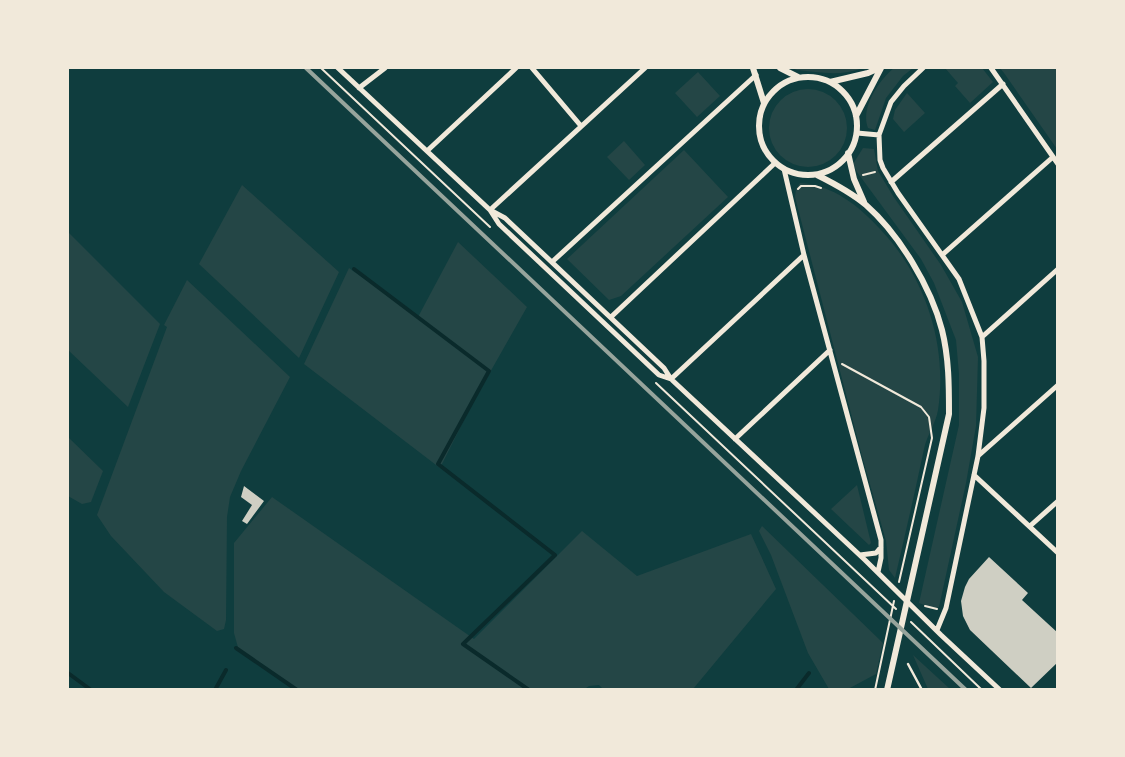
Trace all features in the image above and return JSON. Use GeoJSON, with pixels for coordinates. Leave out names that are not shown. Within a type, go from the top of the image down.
{"type":"FeatureCollection","features":[{"type":"Feature","properties":{"kind":"street"},"geometry":{"type":"LineString","coordinates":[[338,68],[490,210],[499,224],[652,368],[662,377],[671,379]]}},
{"type":"Feature","properties":{"kind":"street"},"geometry":{"type":"LineString","coordinates":[[359,88],[385,68]]}},
{"type":"Feature","properties":{"kind":"street"},"geometry":{"type":"LineString","coordinates":[[426,151],[516,68]]}},
{"type":"Feature","properties":{"kind":"street"},"geometry":{"type":"LineString","coordinates":[[532,68],[581,126]]}},
{"type":"Feature","properties":{"kind":"street"},"geometry":{"type":"LineString","coordinates":[[490,210],[645,68]]}},
{"type":"Feature","properties":{"kind":"street"},"geometry":{"type":"LineString","coordinates":[[753,68],[764,103]]}},
{"type":"Feature","properties":{"kind":"street"},"geometry":{"type":"LineString","coordinates":[[780,68],[798,77]]}},
{"type":"Feature","properties":{"kind":"street"},"geometry":{"type":"LineString","coordinates":[[830,82],[868,73],[880,68]]}},
{"type":"Feature","properties":{"kind":"street"},"geometry":{"type":"LineString","coordinates":[[856,116],[880,68]]}},
{"type":"Feature","properties":{"kind":"street"},"geometry":{"type":"LineString","coordinates":[[923,68],[891,102],[879,135],[880,160],[891,182],[958,279],[982,337],[984,361],[984,408],[978,456],[946,608],[936,630]]}},
{"type":"Feature","properties":{"kind":"street"},"geometry":{"type":"LineString","coordinates":[[991,68],[1058,164]]}},
{"type":"Feature","properties":{"kind":"street"},"geometry":{"type":"LineString","coordinates":[[552,262],[756,75]]}},
{"type":"Feature","properties":{"kind":"street"},"geometry":{"type":"LineString","coordinates":[[817,175],[836,166],[848,153],[857,133],[856,116],[851,102],[842,90],[830,82],[814,77],[798,77],[772,91],[764,103],[759,118],[759,133],[764,148],[775,163],[784,169],[796,173],[817,175],[864,204],[889,230],[913,264],[938,318],[945,348],[949,414],[887,690]]}},
{"type":"Feature","properties":{"kind":"street"},"geometry":{"type":"LineString","coordinates":[[891,182],[1003,84]]}},
{"type":"Feature","properties":{"kind":"street"},"geometry":{"type":"LineString","coordinates":[[857,133],[879,135]]}},
{"type":"Feature","properties":{"kind":"street"},"geometry":{"type":"LineString","coordinates":[[848,153],[852,174],[864,204]]}},
{"type":"Feature","properties":{"kind":"street"},"geometry":{"type":"LineString","coordinates":[[942,255],[1053,157]]}},
{"type":"Feature","properties":{"kind":"street"},"geometry":{"type":"LineString","coordinates":[[611,316],[775,163]]}},
{"type":"Feature","properties":{"kind":"street"},"geometry":{"type":"LineString","coordinates":[[784,169],[804,256],[881,540],[878,572]]}},
{"type":"Feature","properties":{"kind":"street"},"geometry":{"type":"LineString","coordinates":[[490,210],[505,218],[611,316],[664,368],[671,379],[878,572],[1000,690]]}},
{"type":"Feature","properties":{"kind":"street"},"geometry":{"type":"LineString","coordinates":[[671,379],[804,256]]}},
{"type":"Feature","properties":{"kind":"street"},"geometry":{"type":"LineString","coordinates":[[982,337],[1058,269]]}},
{"type":"Feature","properties":{"kind":"street"},"geometry":{"type":"LineString","coordinates":[[735,440],[830,350]]}},
{"type":"Feature","properties":{"kind":"street"},"geometry":{"type":"LineString","coordinates":[[978,456],[1058,385]]}},
{"type":"Feature","properties":{"kind":"street"},"geometry":{"type":"LineString","coordinates":[[974,475],[1058,553]]}},
{"type":"Feature","properties":{"kind":"street"},"geometry":{"type":"LineString","coordinates":[[1030,526],[1058,501]]}},
{"type":"Feature","properties":{"kind":"street"},"geometry":{"type":"LineString","coordinates":[[860,556],[876,552],[881,547]]}},
{"type":"Feature","properties":{"kind":"lane"},"geometry":{"type":"LineString","coordinates":[[908,664],[922,690]]}},
{"type":"Feature","properties":{"kind":"path"},"geometry":{"type":"LineString","coordinates":[[860,176],[878,171]]}},
{"type":"Feature","properties":{"kind":"path"},"geometry":{"type":"LineString","coordinates":[[797,194],[798,188],[801,186],[814,186],[828,190]]}},
{"type":"Feature","properties":{"kind":"path"},"geometry":{"type":"LineString","coordinates":[[844,372],[842,364],[921,407],[929,417],[932,438],[897,588]]}},
{"type":"Feature","properties":{"kind":"path"},"geometry":{"type":"LineString","coordinates":[[875,690],[896,596]]}},
{"type":"Feature","properties":{"kind":"path"},"geometry":{"type":"LineString","coordinates":[[921,605],[934,610],[939,607]]}},
{"type":"Feature","properties":{"kind":"path"},"geometry":{"type":"LineString","coordinates":[[913,624],[982,690]]}},
{"type":"Feature","properties":{"kind":"shaded area"},"geometry":{"type":"Polygon","coordinates":[[[792,68],[862,68],[854,71],[830,73],[792,68]]]}},
{"type":"Feature","properties":{"kind":"shaded area"},"geometry":{"type":"Polygon","coordinates":[[[894,68],[913,68],[903,76],[886,98],[875,130],[868,128],[866,120],[872,95],[882,80],[894,68]]]}},
{"type":"Feature","properties":{"kind":"shaded area"},"geometry":{"type":"Polygon","coordinates":[[[945,68],[982,68],[993,82],[970,103],[955,86],[958,83],[945,68]]]}},
{"type":"Feature","properties":{"kind":"shaded area"},"geometry":{"type":"Polygon","coordinates":[[[1000,68],[1057,68],[1057,149],[1004,73],[1000,68]]]}},
{"type":"Feature","properties":{"kind":"shaded area"},"geometry":{"type":"Polygon","coordinates":[[[698,72],[720,96],[697,117],[675,93],[698,72]]]}},
{"type":"Feature","properties":{"kind":"shaded area"},"geometry":{"type":"Polygon","coordinates":[[[800,89],[816,89],[830,95],[841,106],[847,120],[847,136],[841,150],[830,161],[816,167],[800,167],[786,161],[775,150],[769,136],[769,120],[775,106],[786,95],[800,89]]]}},
{"type":"Feature","properties":{"kind":"shaded area"},"geometry":{"type":"Polygon","coordinates":[[[907,93],[925,113],[904,132],[893,119],[895,110],[907,93]]]}},
{"type":"Feature","properties":{"kind":"shaded area"},"geometry":{"type":"Polygon","coordinates":[[[624,141],[645,165],[629,180],[607,157],[624,141]]]}},
{"type":"Feature","properties":{"kind":"shaded area"},"geometry":{"type":"Polygon","coordinates":[[[863,148],[874,149],[878,171],[941,265],[962,302],[978,357],[976,426],[966,483],[939,607],[934,609],[919,603],[959,425],[959,374],[956,340],[934,283],[921,259],[853,164],[863,148]]]}},
{"type":"Feature","properties":{"kind":"shaded area"},"geometry":{"type":"Polygon","coordinates":[[[684,150],[728,197],[621,296],[609,300],[567,259],[684,150]]]}},
{"type":"Feature","properties":{"kind":"shaded area"},"geometry":{"type":"Polygon","coordinates":[[[800,183],[834,192],[863,212],[880,229],[896,248],[921,290],[930,313],[936,337],[940,385],[938,410],[924,449],[895,578],[889,570],[886,541],[795,197],[796,189],[800,183]]]}},
{"type":"Feature","properties":{"kind":"shaded area"},"geometry":{"type":"Polygon","coordinates":[[[242,185],[339,272],[299,358],[199,264],[242,185]]]}},
{"type":"Feature","properties":{"kind":"shaded area"},"geometry":{"type":"Polygon","coordinates":[[[68,232],[160,324],[128,407],[68,350],[68,232]]]}},
{"type":"Feature","properties":{"kind":"shaded area"},"geometry":{"type":"Polygon","coordinates":[[[458,242],[527,307],[472,404],[440,468],[304,364],[349,268],[418,317],[458,242]]]}},
{"type":"Feature","properties":{"kind":"shaded area"},"geometry":{"type":"Polygon","coordinates":[[[187,280],[290,377],[241,471],[230,497],[227,517],[226,620],[224,629],[217,631],[164,592],[111,536],[97,515],[167,327],[164,325],[187,280]]]}},
{"type":"Feature","properties":{"kind":"shaded area"},"geometry":{"type":"Polygon","coordinates":[[[68,437],[103,471],[91,502],[82,504],[68,496],[68,437]]]}},
{"type":"Feature","properties":{"kind":"shaded area"},"geometry":{"type":"Polygon","coordinates":[[[857,485],[871,543],[869,545],[831,509],[857,485]]]}},
{"type":"Feature","properties":{"kind":"shaded area"},"geometry":{"type":"Polygon","coordinates":[[[272,497],[474,639],[582,531],[637,576],[751,534],[776,589],[693,689],[604,690],[599,685],[589,686],[583,690],[294,689],[239,651],[234,633],[234,543],[272,497]]]}},
{"type":"Feature","properties":{"kind":"shaded area"},"geometry":{"type":"Polygon","coordinates":[[[762,526],[883,643],[876,674],[848,689],[829,689],[808,653],[771,555],[759,531],[762,526]]]}},
{"type":"Feature","properties":{"kind":"shaded area"},"geometry":{"type":"Polygon","coordinates":[[[913,655],[950,689],[928,689],[913,655]]]}},
{"type":"Feature","properties":{"kind":"building"},"geometry":{"type":"Polygon","coordinates":[[[244,486],[264,501],[247,524],[242,521],[252,505],[241,497],[244,486]]]}},
{"type":"Feature","properties":{"kind":"building"},"geometry":{"type":"Polygon","coordinates":[[[989,557],[1028,593],[1022,600],[1058,633],[1058,662],[1031,688],[970,630],[963,616],[961,601],[965,587],[969,579],[989,557]]]}},
{"type":"Feature","properties":{"kind":"waterway"},"geometry":{"type":"LineString","coordinates":[[354,269],[489,371],[438,464],[555,555],[463,644],[529,690]]}},
{"type":"Feature","properties":{"kind":"waterway"},"geometry":{"type":"LineString","coordinates":[[236,648],[297,690]]}},
{"type":"Feature","properties":{"kind":"waterway"},"geometry":{"type":"LineString","coordinates":[[215,690],[226,670]]}},
{"type":"Feature","properties":{"kind":"waterway"},"geometry":{"type":"LineString","coordinates":[[68,673],[91,690]]}},
{"type":"Feature","properties":{"kind":"waterway"},"geometry":{"type":"LineString","coordinates":[[796,690],[809,673]]}},
{"type":"Feature","properties":{"kind":"railway"},"geometry":{"type":"LineString","coordinates":[[306,68],[966,690]]}}]}
